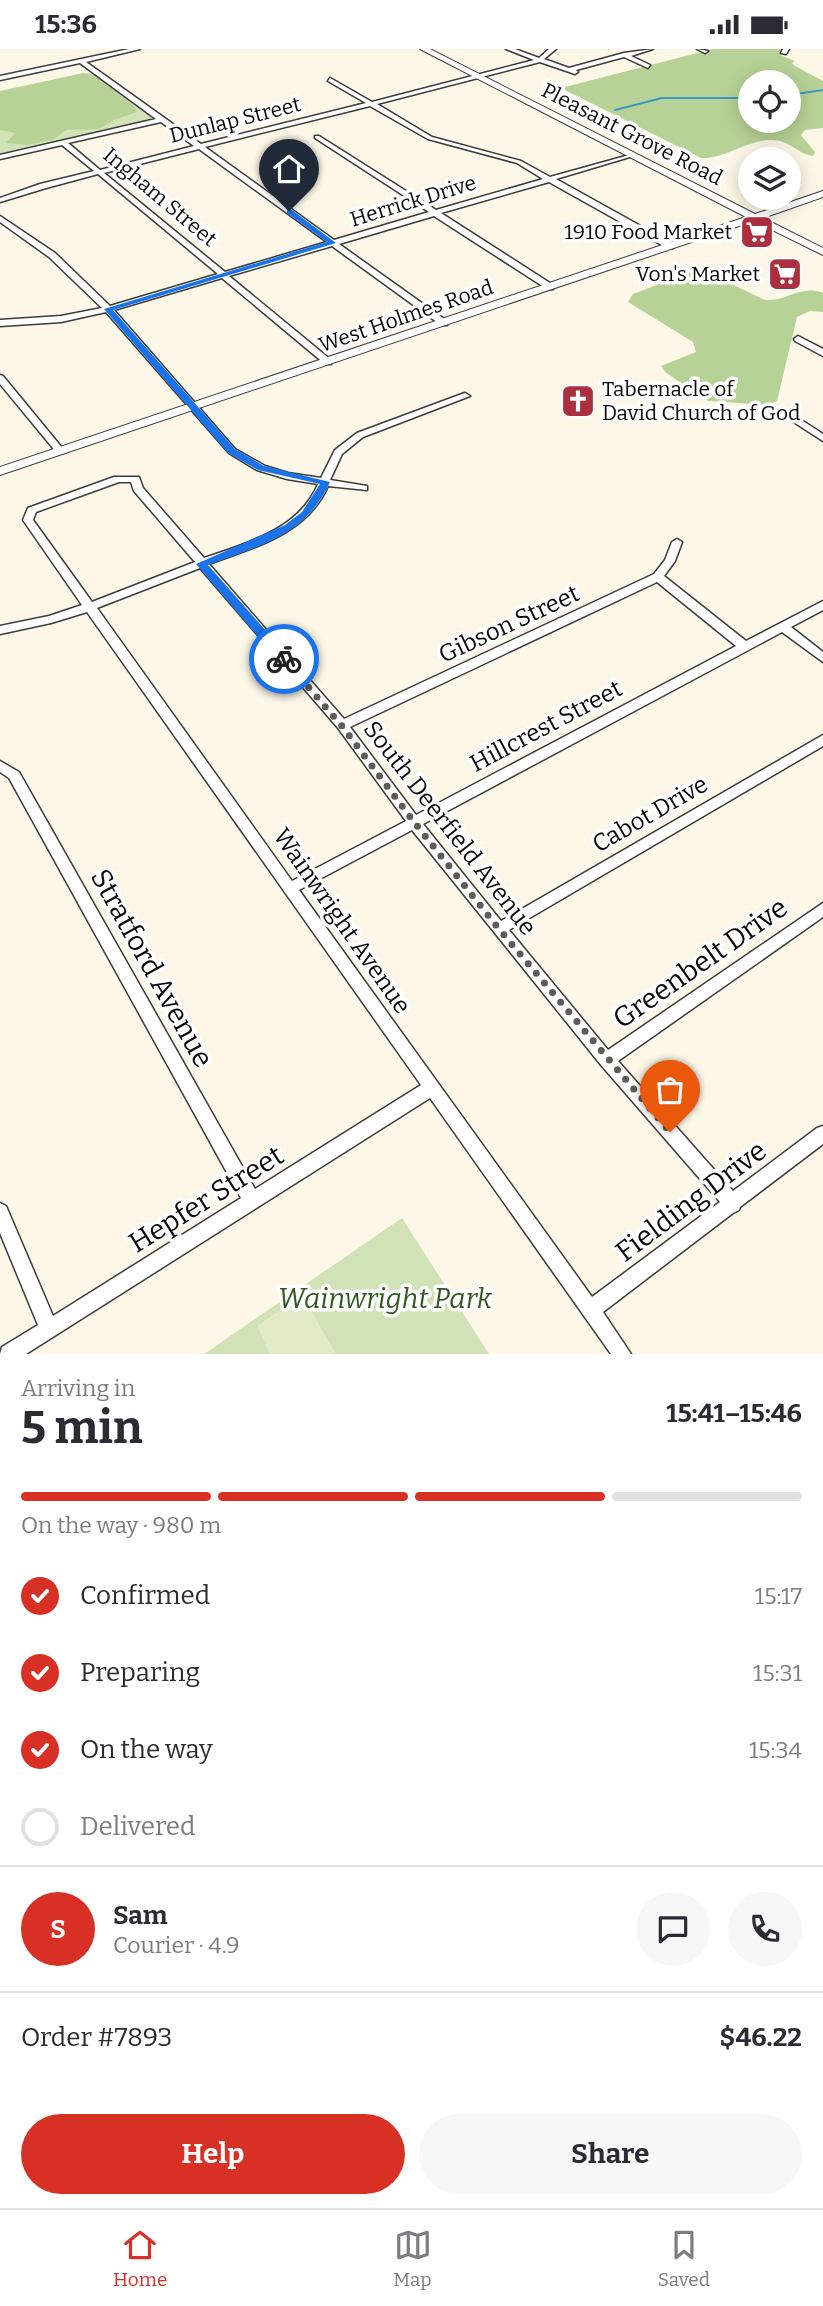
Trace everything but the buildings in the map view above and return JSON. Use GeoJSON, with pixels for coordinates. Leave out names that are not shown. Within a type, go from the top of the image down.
{"type":"FeatureCollection","features":[{"type":"Feature","properties":{"kind":"street"},"geometry":{"type":"LineString","coordinates":[[0,78],[137,49]]}},
{"type":"Feature","properties":{"kind":"street","name":"Pleasant Grove Road"},"geometry":{"type":"LineString","coordinates":[[424,49],[823,253]]}},
{"type":"Feature","properties":{"kind":"street"},"geometry":{"type":"LineString","coordinates":[[509,49],[572,71],[650,49]]}},
{"type":"Feature","properties":{"kind":"street"},"geometry":{"type":"LineString","coordinates":[[540,60],[553,49]]}},
{"type":"Feature","properties":{"kind":"street"},"geometry":{"type":"LineString","coordinates":[[624,55],[648,66]]}},
{"type":"Feature","properties":{"kind":"street","name":"Dunlap Street"},"geometry":{"type":"LineString","coordinates":[[0,200],[99,172],[540,60]]}},
{"type":"Feature","properties":{"kind":"street"},"geometry":{"type":"LineString","coordinates":[[81,61],[444,323]]}},
{"type":"Feature","properties":{"kind":"street"},"geometry":{"type":"LineString","coordinates":[[330,80],[430,138],[510,158],[670,246]]}},
{"type":"Feature","properties":{"kind":"street"},"geometry":{"type":"LineString","coordinates":[[0,157],[163,119]]}},
{"type":"Feature","properties":{"kind":"street"},"geometry":{"type":"LineString","coordinates":[[317,138],[550,287]]}},
{"type":"Feature","properties":{"kind":"street","name":"Ingham Street"},"geometry":{"type":"LineString","coordinates":[[64,143],[328,362]]}},
{"type":"Feature","properties":{"kind":"street","name":"Herrick Drive"},"geometry":{"type":"LineString","coordinates":[[0,323],[79,317],[631,155]]}},
{"type":"Feature","properties":{"kind":"street","name":"West Holmes Road"},"geometry":{"type":"LineString","coordinates":[[0,471],[823,194]]}},
{"type":"Feature","properties":{"kind":"street"},"geometry":{"type":"LineString","coordinates":[[0,218],[52,255],[108,309],[232,451],[246,461],[287,476],[363,488]]}},
{"type":"Feature","properties":{"kind":"street"},"geometry":{"type":"LineString","coordinates":[[798,339],[823,353]]}},
{"type":"Feature","properties":{"kind":"street"},"geometry":{"type":"LineString","coordinates":[[0,378],[60,451]]}},
{"type":"Feature","properties":{"kind":"street"},"geometry":{"type":"LineString","coordinates":[[0,630],[20,627],[88,607],[267,539],[306,514],[318,498],[336,455],[360,435],[465,396]]}},
{"type":"Feature","properties":{"kind":"street"},"geometry":{"type":"LineString","coordinates":[[792,417],[823,438]]}},
{"type":"Feature","properties":{"kind":"street","name":"South Deerfield Avenue"},"geometry":{"type":"LineString","coordinates":[[28,514],[40,506],[118,479],[135,479],[138,489],[342,726],[414,822],[607,1060],[733,1204]]}},
{"type":"Feature","properties":{"kind":"street","name":"Wainwright Avenue"},"geometry":{"type":"LineString","coordinates":[[28,514],[31,525],[88,607],[622,1354]]}},
{"type":"Feature","properties":{"kind":"street"},"geometry":{"type":"LineString","coordinates":[[677,543],[670,561],[658,577],[744,646]]}},
{"type":"Feature","properties":{"kind":"street","name":"Gibson Street"},"geometry":{"type":"LineString","coordinates":[[342,726],[658,577]]}},
{"type":"Feature","properties":{"kind":"street","name":"Hillcrest Street"},"geometry":{"type":"LineString","coordinates":[[291,888],[823,605]]}},
{"type":"Feature","properties":{"kind":"street"},"geometry":{"type":"LineString","coordinates":[[782,626],[823,658]]}},
{"type":"Feature","properties":{"kind":"street","name":"Cabot Drive"},"geometry":{"type":"LineString","coordinates":[[499,929],[823,740]]}},
{"type":"Feature","properties":{"kind":"street","name":"Stratford Avenue"},"geometry":{"type":"LineString","coordinates":[[0,766],[14,775],[252,1201]]}},
{"type":"Feature","properties":{"kind":"street","name":"Greenbelt Drive"},"geometry":{"type":"LineString","coordinates":[[607,1060],[823,909]]}},
{"type":"Feature","properties":{"kind":"street","name":"Hepfer Street"},"geometry":{"type":"LineString","coordinates":[[9,1354],[431,1088]]}},
{"type":"Feature","properties":{"kind":"street","name":"Fielding Drive"},"geometry":{"type":"LineString","coordinates":[[590,1310],[822,1136]]}},
{"type":"Feature","properties":{"kind":"street"},"geometry":{"type":"LineString","coordinates":[[0,1212],[48,1329]]}},
{"type":"Feature","properties":{"kind":"green space"},"geometry":{"type":"Polygon","coordinates":[[[713,49],[782,49],[780,55],[795,61],[792,63],[795,66],[823,81],[823,128],[805,130],[801,135],[815,152],[813,156],[801,152],[801,147],[772,140],[701,158],[561,88],[713,49]]]}},
{"type":"Feature","properties":{"kind":"green space"},"geometry":{"type":"Polygon","coordinates":[[[93,72],[156,119],[0,155],[0,92],[93,72]]]}},
{"type":"Feature","properties":{"kind":"green space"},"geometry":{"type":"Polygon","coordinates":[[[83,73],[95,75],[134,106],[137,112],[99,129],[66,130],[54,139],[27,145],[6,143],[15,133],[0,130],[0,91],[83,73]]]}},
{"type":"Feature","properties":{"kind":"green space"},"geometry":{"type":"Polygon","coordinates":[[[691,272],[708,273],[765,300],[808,291],[823,293],[823,312],[810,311],[797,317],[777,401],[767,405],[708,401],[665,372],[661,366],[696,352],[693,342],[628,302],[633,294],[691,272]]]}},
{"type":"Feature","properties":{"kind":"green space","name":"Wainwright Park"},"geometry":{"type":"Polygon","coordinates":[[[402,1218],[489,1354],[204,1354],[402,1218]]]}},
{"type":"Feature","properties":{"kind":"green space"},"geometry":{"type":"Polygon","coordinates":[[[302,1295],[336,1354],[270,1354],[257,1326],[302,1295]]]}},
{"type":"Feature","properties":{"kind":"waterway"},"geometry":{"type":"LineString","coordinates":[[801,93],[823,90]]}},
{"type":"Feature","properties":{"kind":"waterway"},"geometry":{"type":"LineString","coordinates":[[615,110],[662,98],[738,98]]}},
{"type":"Feature","properties":{"kind":"way so far"},"geometry":{"type":"LineString","coordinates":[[284,659],[342,726],[499,929],[670,1132]]}},
{"type":"Feature","properties":{"kind":"place","name":"1910 Food Market"},"geometry":{"type":"Point","coordinates":[757,232]}},
{"type":"Feature","properties":{"kind":"place","name":"Von's Market"},"geometry":{"type":"Point","coordinates":[785,274]}},
{"type":"Feature","properties":{"kind":"place","name":"Tabernacle of David Church of God"},"geometry":{"type":"Point","coordinates":[578,401]}},
{"type":"Feature","properties":{"kind":"route"},"geometry":{"type":"LineString","coordinates":[[284,659],[201,564],[267,539],[288,528],[306,514],[318,498],[325,482],[287,476],[261,468],[232,451],[108,309],[333,243],[289,211]]}}]}
